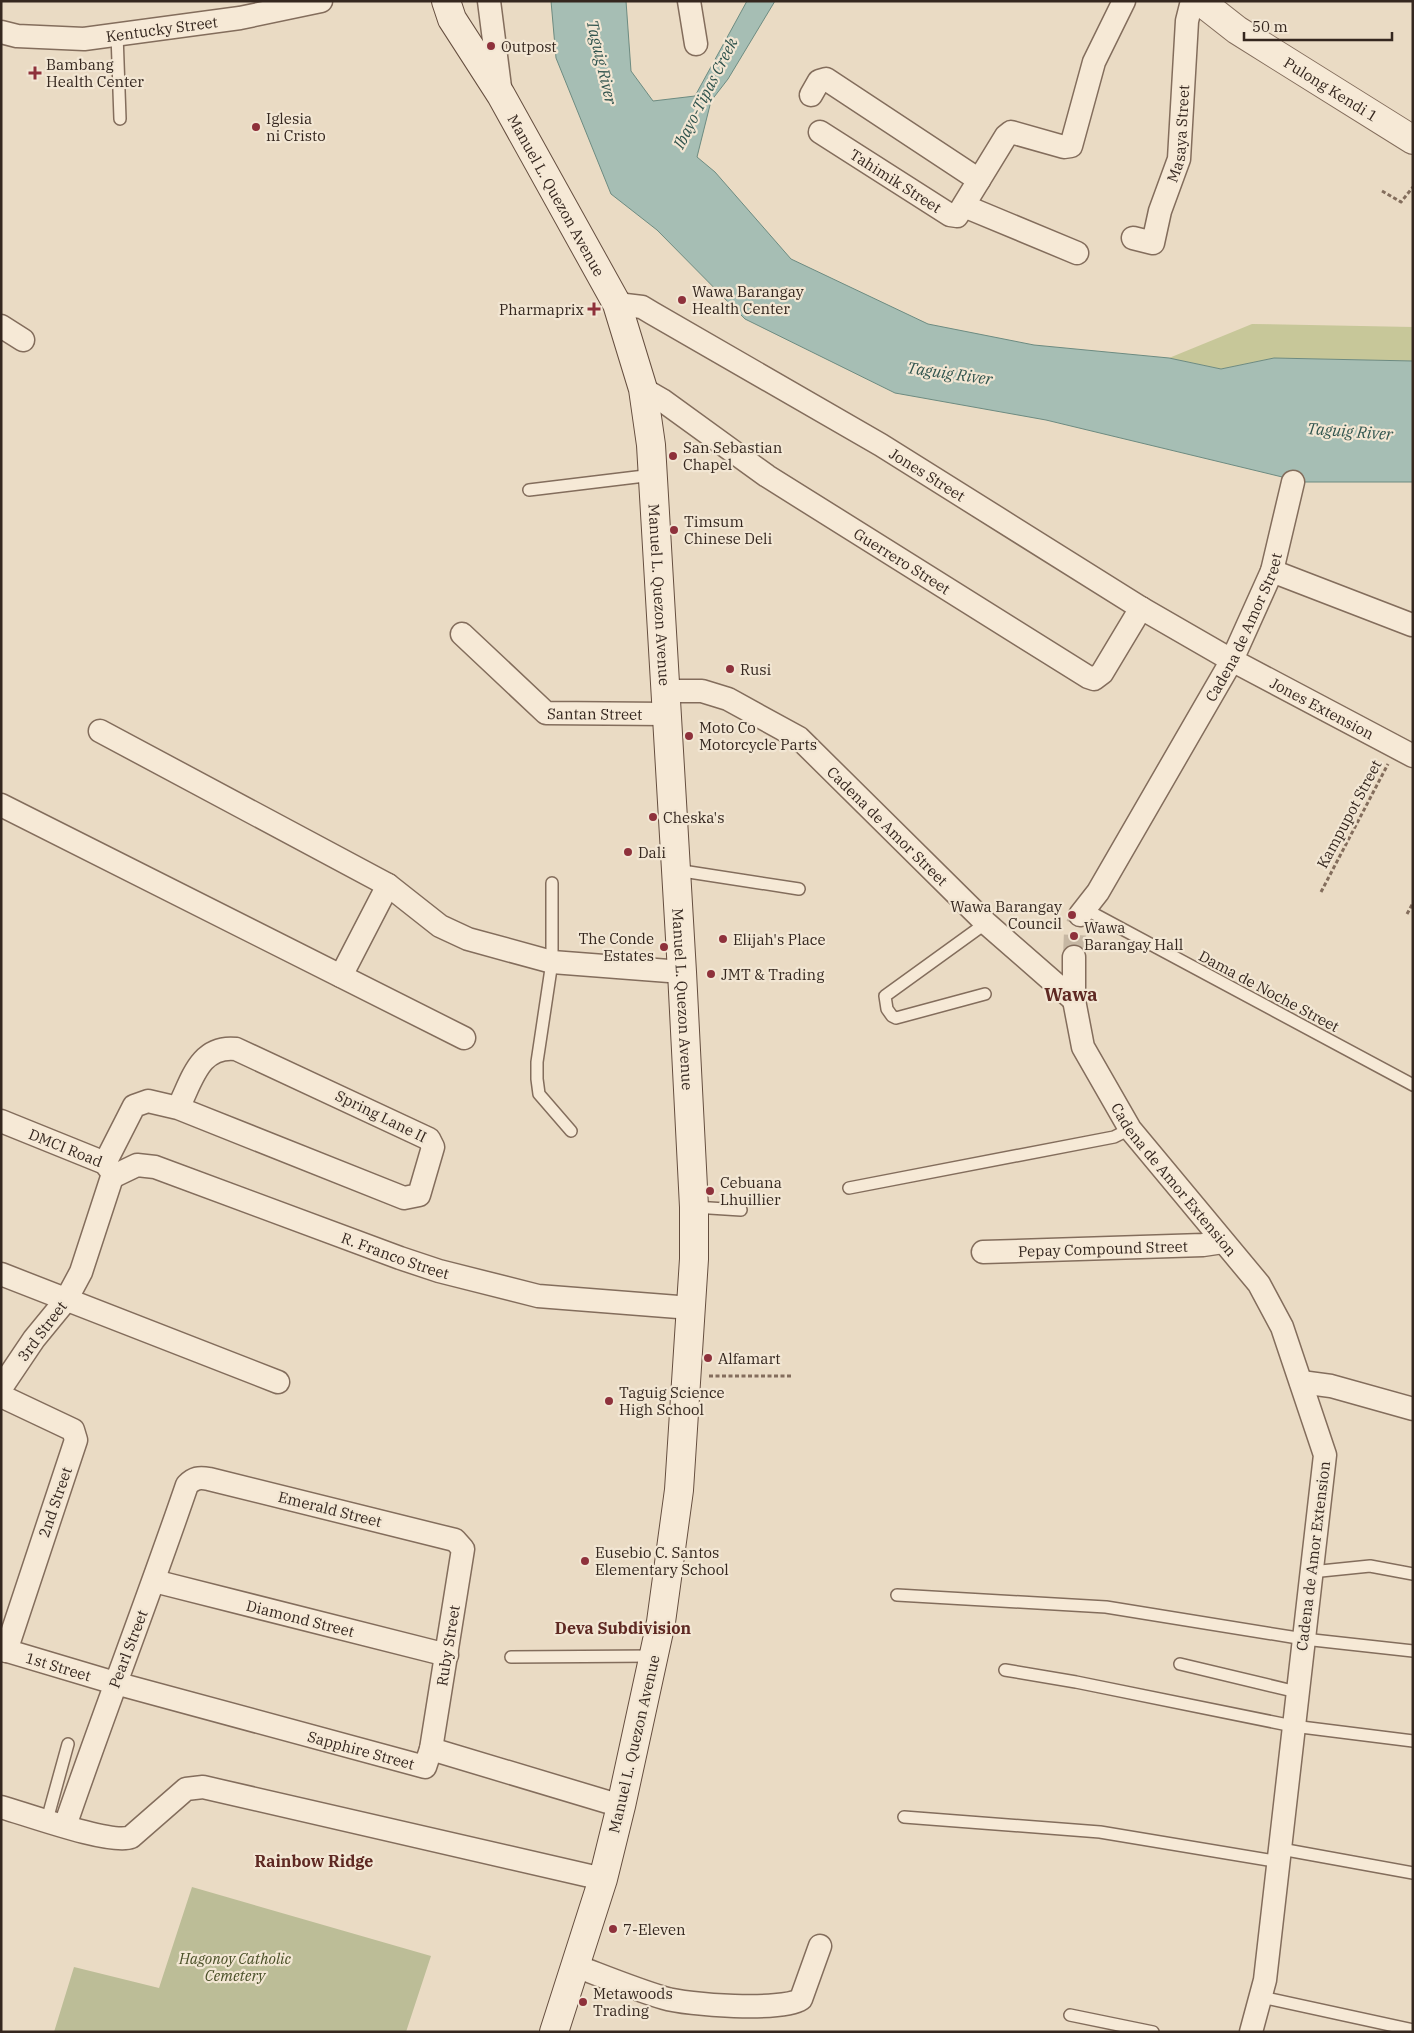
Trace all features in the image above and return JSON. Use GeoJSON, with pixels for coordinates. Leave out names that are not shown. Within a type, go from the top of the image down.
{"type":"FeatureCollection","features":[{"type":"Feature","properties":{"kind":"main road","name":"Manuel L. Quezon Avenue"},"geometry":{"type":"LineString","coordinates":[[446,1],[452,19],[501,95],[617,304],[643,389],[653,475],[682,972],[694,1207],[691,1308],[679,1490],[661,1622],[621,1806],[603,1879],[554,2032]]}},
{"type":"Feature","properties":{"kind":"main road","name":"Pulong Kendi 1"},"geometry":{"type":"LineString","coordinates":[[1200,1],[1244,34],[1413,140]]}},
{"type":"Feature","properties":{"kind":"street","name":"Kentucky Street"},"geometry":{"type":"LineString","coordinates":[[1,32],[16,36],[84,39],[240,18],[321,1]]}},
{"type":"Feature","properties":{"kind":"street"},"geometry":{"type":"LineString","coordinates":[[489,1],[501,95]]}},
{"type":"Feature","properties":{"kind":"street"},"geometry":{"type":"LineString","coordinates":[[689,1],[696,44]]}},
{"type":"Feature","properties":{"kind":"street","name":"Tahimik Street"},"geometry":{"type":"LineString","coordinates":[[820,132],[950,215],[957,216],[1006,136],[1011,132],[1064,147],[1071,146],[1094,62],[1124,1]]}},
{"type":"Feature","properties":{"kind":"street","name":"Masaya Street"},"geometry":{"type":"LineString","coordinates":[[1133,238],[1153,243],[1160,210],[1177,167],[1187,21],[1192,1]]}},
{"type":"Feature","properties":{"kind":"street"},"geometry":{"type":"LineString","coordinates":[[810,95],[820,81],[826,79],[979,180]]}},
{"type":"Feature","properties":{"kind":"street"},"geometry":{"type":"LineString","coordinates":[[964,206],[1077,253]]}},
{"type":"Feature","properties":{"kind":"street","name":"Jones Street"},"geometry":{"type":"LineString","coordinates":[[617,304],[642,307],[855,430],[1141,608],[1232,660]]}},
{"type":"Feature","properties":{"kind":"street"},"geometry":{"type":"LineString","coordinates":[[1,326],[23,340]]}},
{"type":"Feature","properties":{"kind":"street","name":"Guerrero Street"},"geometry":{"type":"LineString","coordinates":[[643,389],[662,400],[766,476],[1088,677],[1094,679],[1102,673],[1141,608]]}},
{"type":"Feature","properties":{"kind":"street","name":"Cadena de Amor Street"},"geometry":{"type":"LineString","coordinates":[[1083,912],[1098,892],[1232,660],[1272,571],[1293,482]]}},
{"type":"Feature","properties":{"kind":"street"},"geometry":{"type":"LineString","coordinates":[[1272,571],[1412,625]]}},
{"type":"Feature","properties":{"kind":"street","name":"Santan Street"},"geometry":{"type":"LineString","coordinates":[[462,634],[546,713],[667,702]]}},
{"type":"Feature","properties":{"kind":"street","name":"Jones Extension"},"geometry":{"type":"LineString","coordinates":[[1232,660],[1405,751]]}},
{"type":"Feature","properties":{"kind":"street","name":"Cadena de Amor Street"},"geometry":{"type":"LineString","coordinates":[[667,702],[702,691],[728,699],[799,738],[986,922],[1074,1000]]}},
{"type":"Feature","properties":{"kind":"street"},"geometry":{"type":"LineString","coordinates":[[100,731],[388,884],[440,926],[468,939],[552,962],[682,972]]}},
{"type":"Feature","properties":{"kind":"street"},"geometry":{"type":"LineString","coordinates":[[1,806],[464,1038]]}},
{"type":"Feature","properties":{"kind":"street"},"geometry":{"type":"LineString","coordinates":[[341,976],[388,884]]}},
{"type":"Feature","properties":{"kind":"street"},"geometry":{"type":"LineString","coordinates":[[1074,957],[1074,1000]]}},
{"type":"Feature","properties":{"kind":"street","name":"Cadena de Amor Extension"},"geometry":{"type":"LineString","coordinates":[[1074,1000],[1082,1047],[1130,1129],[1258,1284],[1282,1327],[1325,1455],[1293,1726],[1281,1856],[1261,1998],[1253,2031]]}},
{"type":"Feature","properties":{"kind":"street","name":"Spring Lane II"},"geometry":{"type":"LineString","coordinates":[[109,1170],[137,1104],[148,1101],[178,1108],[404,1198],[419,1194],[433,1147],[430,1138],[236,1049],[219,1050],[204,1057],[178,1108]]}},
{"type":"Feature","properties":{"kind":"street","name":"DMCI Road"},"geometry":{"type":"LineString","coordinates":[[1,1121],[109,1170],[81,1272]]}},
{"type":"Feature","properties":{"kind":"street","name":"R. Franco Street"},"geometry":{"type":"LineString","coordinates":[[109,1170],[137,1165],[155,1167],[408,1261],[538,1296],[691,1308]]}},
{"type":"Feature","properties":{"kind":"street","name":"Pepay Compound Street"},"geometry":{"type":"LineString","coordinates":[[983,1252],[1203,1245],[1223,1242]]}},
{"type":"Feature","properties":{"kind":"street","name":"3rd Street"},"geometry":{"type":"LineString","coordinates":[[1,1388],[34,1339],[66,1300],[81,1272]]}},
{"type":"Feature","properties":{"kind":"street"},"geometry":{"type":"LineString","coordinates":[[1,1274],[278,1382]]}},
{"type":"Feature","properties":{"kind":"street"},"geometry":{"type":"LineString","coordinates":[[1301,1382],[1331,1386],[1413,1409]]}},
{"type":"Feature","properties":{"kind":"street","name":"2nd Street"},"geometry":{"type":"LineString","coordinates":[[1,1396],[73,1430],[76,1440],[4,1650]]}},
{"type":"Feature","properties":{"kind":"street","name":"Emerald Street"},"geometry":{"type":"LineString","coordinates":[[198,1477],[455,1540],[460,1544]]}},
{"type":"Feature","properties":{"kind":"street","name":"Pearl Street"},"geometry":{"type":"LineString","coordinates":[[56,1823],[115,1683],[154,1581],[187,1485],[198,1477]]}},
{"type":"Feature","properties":{"kind":"street","name":"Ruby Street"},"geometry":{"type":"LineString","coordinates":[[431,1749],[463,1549],[460,1544]]}},
{"type":"Feature","properties":{"kind":"street","name":"Diamond Street"},"geometry":{"type":"LineString","coordinates":[[154,1581],[447,1655]]}},
{"type":"Feature","properties":{"kind":"street","name":"1st Street"},"geometry":{"type":"LineString","coordinates":[[4,1650],[115,1683]]}},
{"type":"Feature","properties":{"kind":"street","name":"Sapphire Street"},"geometry":{"type":"LineString","coordinates":[[115,1683],[425,1767],[431,1749],[621,1806]]}},
{"type":"Feature","properties":{"kind":"street"},"geometry":{"type":"LineString","coordinates":[[1,1807],[56,1823],[126,1839],[131,1837],[186,1789],[203,1787],[603,1879]]}},
{"type":"Feature","properties":{"kind":"street"},"geometry":{"type":"LineString","coordinates":[[576,1966],[665,1999],[740,2007],[791,2004],[801,1999],[820,1946]]}},
{"type":"Feature","properties":{"kind":"lane"},"geometry":{"type":"LineString","coordinates":[[117,34],[120,119]]}},
{"type":"Feature","properties":{"kind":"lane"},"geometry":{"type":"LineString","coordinates":[[529,490],[653,475]]}},
{"type":"Feature","properties":{"kind":"lane"},"geometry":{"type":"LineString","coordinates":[[676,870],[799,889]]}},
{"type":"Feature","properties":{"kind":"lane"},"geometry":{"type":"LineString","coordinates":[[552,883],[552,962],[537,1062],[537,1079],[540,1094],[571,1131]]}},
{"type":"Feature","properties":{"kind":"lane","name":"Dama de Noche Street"},"geometry":{"type":"LineString","coordinates":[[1083,912],[1413,1084]]}},
{"type":"Feature","properties":{"kind":"lane"},"geometry":{"type":"LineString","coordinates":[[985,994],[896,1018],[892,1016],[885,1002],[885,996],[986,922]]}},
{"type":"Feature","properties":{"kind":"lane"},"geometry":{"type":"LineString","coordinates":[[849,1188],[1114,1137],[1130,1129]]}},
{"type":"Feature","properties":{"kind":"lane"},"geometry":{"type":"LineString","coordinates":[[694,1207],[709,1206],[741,1210]]}},
{"type":"Feature","properties":{"kind":"lane"},"geometry":{"type":"LineString","coordinates":[[1312,1572],[1370,1566],[1413,1574]]}},
{"type":"Feature","properties":{"kind":"lane"},"geometry":{"type":"LineString","coordinates":[[897,1595],[1106,1607],[1304,1639],[1413,1651]]}},
{"type":"Feature","properties":{"kind":"lane"},"geometry":{"type":"LineString","coordinates":[[511,1657],[654,1656]]}},
{"type":"Feature","properties":{"kind":"lane"},"geometry":{"type":"LineString","coordinates":[[1180,1664],[1298,1692]]}},
{"type":"Feature","properties":{"kind":"lane"},"geometry":{"type":"LineString","coordinates":[[1005,1670],[1076,1682],[1293,1726],[1413,1741]]}},
{"type":"Feature","properties":{"kind":"lane"},"geometry":{"type":"LineString","coordinates":[[56,1823],[68,1744]]}},
{"type":"Feature","properties":{"kind":"lane"},"geometry":{"type":"LineString","coordinates":[[904,1817],[1100,1832],[1413,1873]]}},
{"type":"Feature","properties":{"kind":"lane"},"geometry":{"type":"LineString","coordinates":[[1261,1998],[1413,2030]]}},
{"type":"Feature","properties":{"kind":"lane"},"geometry":{"type":"LineString","coordinates":[[1070,2015],[1153,2032]]}},
{"type":"Feature","properties":{"kind":"path"},"geometry":{"type":"LineString","coordinates":[[1382,191],[1401,202],[1413,187]]}},
{"type":"Feature","properties":{"kind":"path","name":"Kampupot Street"},"geometry":{"type":"LineString","coordinates":[[1321,892],[1405,751]]}},
{"type":"Feature","properties":{"kind":"path"},"geometry":{"type":"LineString","coordinates":[[1408,914],[1413,902]]}},
{"type":"Feature","properties":{"kind":"path"},"geometry":{"type":"LineString","coordinates":[[686,1376],[791,1376]]}},
{"type":"Feature","properties":{"kind":"green space"},"geometry":{"type":"Polygon","coordinates":[[[1252,324],[1413,327],[1413,361],[1274,358],[1221,369],[1169,358],[1252,324]]]}},
{"type":"Feature","properties":{"kind":"green space","name":"Hagonoy Catholic Cemetery"},"geometry":{"type":"Polygon","coordinates":[[[192,1887],[431,1956],[406,2032],[54,2032],[74,1967],[159,1988],[192,1887]]]}},
{"type":"Feature","properties":{"kind":"water"},"geometry":{"type":"Polygon","coordinates":[[[551,1],[626,1],[631,71],[653,101],[695,96],[747,1],[775,1],[728,79],[711,101],[697,157],[715,172],[791,259],[928,324],[1034,345],[1169,358],[1221,369],[1274,358],[1413,361],[1413,482],[1303,482],[1046,420],[895,393],[745,319],[657,230],[611,194],[556,58],[551,1]]]}},
{"type":"Feature","properties":{"kind":"tunnel"},"geometry":{"type":"LineString","coordinates":[[1074,957],[1075,931],[1080,915]]}},
{"type":"Feature","properties":{"kind":"place","name":"Outpost"},"geometry":{"type":"Point","coordinates":[491,46]}},
{"type":"Feature","properties":{"kind":"place","name":"Bambang Health Center"},"geometry":{"type":"Point","coordinates":[35,73]}},
{"type":"Feature","properties":{"kind":"place","name":"Iglesia ni Cristo"},"geometry":{"type":"Point","coordinates":[256,127]}},
{"type":"Feature","properties":{"kind":"place","name":"Wawa Barangay Health Center"},"geometry":{"type":"Point","coordinates":[682,300]}},
{"type":"Feature","properties":{"kind":"place","name":"Pharmaprix"},"geometry":{"type":"Point","coordinates":[594,309]}},
{"type":"Feature","properties":{"kind":"place","name":"San Sebastian Chapel"},"geometry":{"type":"Point","coordinates":[673,456]}},
{"type":"Feature","properties":{"kind":"place","name":"Timsum Chinese Deli"},"geometry":{"type":"Point","coordinates":[674,530]}},
{"type":"Feature","properties":{"kind":"place","name":"Rusi"},"geometry":{"type":"Point","coordinates":[730,669]}},
{"type":"Feature","properties":{"kind":"place","name":"Moto Co Motorcycle Parts"},"geometry":{"type":"Point","coordinates":[689,736]}},
{"type":"Feature","properties":{"kind":"place","name":"Cheska's"},"geometry":{"type":"Point","coordinates":[653,817]}},
{"type":"Feature","properties":{"kind":"place","name":"Dali"},"geometry":{"type":"Point","coordinates":[628,852]}},
{"type":"Feature","properties":{"kind":"place","name":"Wawa Barangay Council"},"geometry":{"type":"Point","coordinates":[1072,915]}},
{"type":"Feature","properties":{"kind":"place","name":"Wawa Barangay Hall"},"geometry":{"type":"Point","coordinates":[1074,936]}},
{"type":"Feature","properties":{"kind":"place","name":"Elijah's Place"},"geometry":{"type":"Point","coordinates":[723,939]}},
{"type":"Feature","properties":{"kind":"place","name":"The Conde Estates"},"geometry":{"type":"Point","coordinates":[664,947]}},
{"type":"Feature","properties":{"kind":"place","name":"JMT & Trading"},"geometry":{"type":"Point","coordinates":[711,974]}},
{"type":"Feature","properties":{"kind":"place","name":"Cebuana Lhuillier"},"geometry":{"type":"Point","coordinates":[710,1191]}},
{"type":"Feature","properties":{"kind":"place","name":"Alfamart"},"geometry":{"type":"Point","coordinates":[708,1358]}},
{"type":"Feature","properties":{"kind":"place","name":"Taguig Science High School"},"geometry":{"type":"Point","coordinates":[609,1401]}},
{"type":"Feature","properties":{"kind":"place","name":"Eusebio C. Santos Elementary School"},"geometry":{"type":"Point","coordinates":[585,1561]}},
{"type":"Feature","properties":{"kind":"place","name":"7-Eleven"},"geometry":{"type":"Point","coordinates":[613,1929]}},
{"type":"Feature","properties":{"kind":"place","name":"Metawoods Trading"},"geometry":{"type":"Point","coordinates":[583,2002]}},
{"type":"Feature","properties":{"kind":"district","name":"Wawa"},"geometry":{"type":"Point","coordinates":[1071,994]}},
{"type":"Feature","properties":{"kind":"district","name":"Deva Subdivision"},"geometry":{"type":"Point","coordinates":[623,1628]}},
{"type":"Feature","properties":{"kind":"district","name":"Rainbow Ridge"},"geometry":{"type":"Point","coordinates":[314,1861]}},
{"type":"Feature","properties":{"kind":"water label","name":"Taguig River"},"geometry":{"type":"Point","coordinates":[602,62]}},
{"type":"Feature","properties":{"kind":"water label","name":"Ibayo-Tipas Creek"},"geometry":{"type":"Point","coordinates":[705,93]}},
{"type":"Feature","properties":{"kind":"water label","name":"Taguig River"},"geometry":{"type":"Point","coordinates":[950,373]}},
{"type":"Feature","properties":{"kind":"water label","name":"Taguig River"},"geometry":{"type":"Point","coordinates":[1350,431]}}]}
